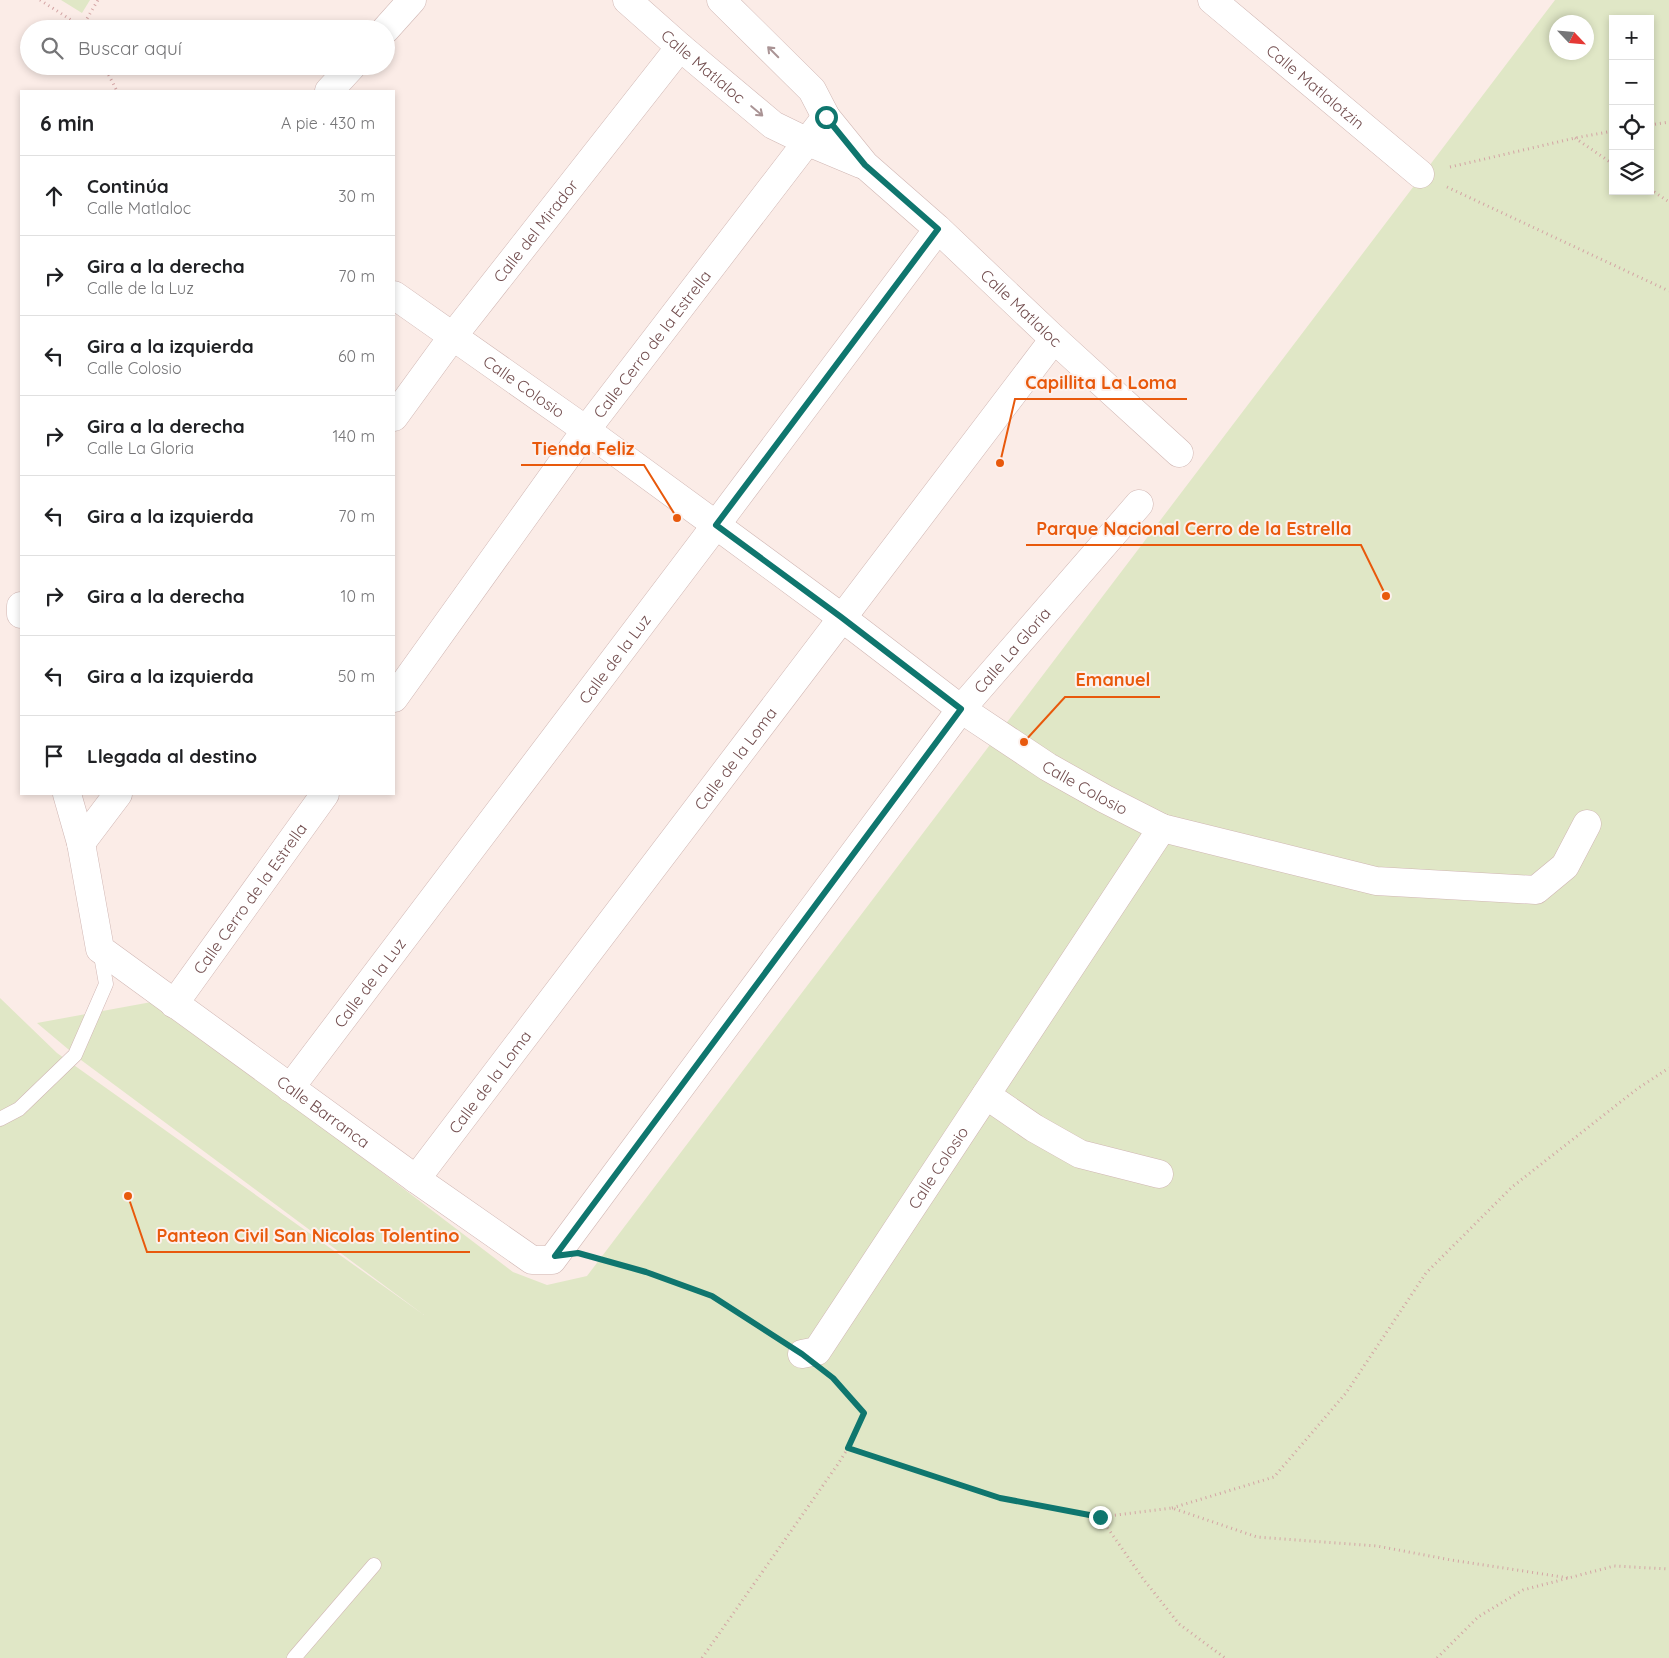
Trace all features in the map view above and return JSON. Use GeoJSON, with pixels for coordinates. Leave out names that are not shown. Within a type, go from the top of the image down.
{"type":"FeatureCollection","features":[{"type":"Feature","properties":{"kind":"street"},"geometry":{"type":"LineString","coordinates":[[394,20],[412,0]]}},
{"type":"Feature","properties":{"kind":"street","name":"Calle Matlaloc"},"geometry":{"type":"LineString","coordinates":[[627,0],[680,47],[773,124],[806,141],[865,165]]}},
{"type":"Feature","properties":{"kind":"street","name":"Calle Matlaloc"},"geometry":{"type":"LineString","coordinates":[[721,0],[812,90],[826,117],[865,165],[938,229],[1054,339],[1179,453]]}},
{"type":"Feature","properties":{"kind":"street","name":"Calle Matlalotzin"},"geometry":{"type":"LineString","coordinates":[[1212,0],[1420,174]]}},
{"type":"Feature","properties":{"kind":"street","name":"Calle del Mirador"},"geometry":{"type":"LineString","coordinates":[[395,416],[453,336],[680,47]]}},
{"type":"Feature","properties":{"kind":"street"},"geometry":{"type":"LineString","coordinates":[[330,90],[344,75]]}},
{"type":"Feature","properties":{"kind":"street","name":"Calle Cerro de la Estrella"},"geometry":{"type":"LineString","coordinates":[[395,697],[586,430],[826,117]]}},
{"type":"Feature","properties":{"kind":"street","name":"Calle de la Luz"},"geometry":{"type":"LineString","coordinates":[[290,1088],[938,229]]}},
{"type":"Feature","properties":{"kind":"street","name":"Calle Colosio"},"geometry":{"type":"LineString","coordinates":[[395,296],[586,430],[841,617],[961,709],[1048,767],[1162,828],[817,1351],[802,1354]]}},
{"type":"Feature","properties":{"kind":"street","name":"Calle de la Loma"},"geometry":{"type":"LineString","coordinates":[[416,1179],[1054,339]]}},
{"type":"Feature","properties":{"kind":"street","name":"Calle La Gloria"},"geometry":{"type":"LineString","coordinates":[[553,1258],[961,709],[1139,504]]}},
{"type":"Feature","properties":{"kind":"street"},"geometry":{"type":"LineString","coordinates":[[67,795],[81,843],[100,949]]}},
{"type":"Feature","properties":{"kind":"street"},"geometry":{"type":"LineString","coordinates":[[81,843],[117,795]]}},
{"type":"Feature","properties":{"kind":"street","name":"Calle Cerro de la Estrella"},"geometry":{"type":"LineString","coordinates":[[174,1004],[324,795]]}},
{"type":"Feature","properties":{"kind":"street"},"geometry":{"type":"LineString","coordinates":[[1162,828],[1376,881],[1536,890],[1565,866],[1587,824]]}},
{"type":"Feature","properties":{"kind":"street","name":"Calle Barranca"},"geometry":{"type":"LineString","coordinates":[[100,949],[416,1179],[532,1260],[553,1258]]}},
{"type":"Feature","properties":{"kind":"street"},"geometry":{"type":"LineString","coordinates":[[986,1096],[1034,1128],[1080,1154],[1159,1174]]}},
{"type":"Feature","properties":{"kind":"lane"},"geometry":{"type":"LineString","coordinates":[[0,1119],[19,1110],[75,1055],[106,984],[100,949]]}},
{"type":"Feature","properties":{"kind":"lane"},"geometry":{"type":"LineString","coordinates":[[294,1658],[374,1565]]}},
{"type":"Feature","properties":{"kind":"path"},"geometry":{"type":"LineString","coordinates":[[40,0],[71,20]]}},
{"type":"Feature","properties":{"kind":"path"},"geometry":{"type":"LineString","coordinates":[[87,20],[98,0]]}},
{"type":"Feature","properties":{"kind":"path"},"geometry":{"type":"LineString","coordinates":[[109,75],[116,90]]}},
{"type":"Feature","properties":{"kind":"path"},"geometry":{"type":"LineString","coordinates":[[1654,124],[1669,122]]}},
{"type":"Feature","properties":{"kind":"path"},"geometry":{"type":"LineString","coordinates":[[1420,174],[1609,132]]}},
{"type":"Feature","properties":{"kind":"path"},"geometry":{"type":"LineString","coordinates":[[1575,138],[1609,161]]}},
{"type":"Feature","properties":{"kind":"path"},"geometry":{"type":"LineString","coordinates":[[1420,174],[1669,292]]}},
{"type":"Feature","properties":{"kind":"path"},"geometry":{"type":"LineString","coordinates":[[1654,193],[1669,202]]}},
{"type":"Feature","properties":{"kind":"path"},"geometry":{"type":"LineString","coordinates":[[848,1448],[1000,1498],[1100,1517],[1172,1508],[1274,1477],[1346,1393],[1426,1273],[1512,1187],[1637,1089],[1669,1068]]}},
{"type":"Feature","properties":{"kind":"path"},"geometry":{"type":"LineString","coordinates":[[553,1258],[578,1253],[646,1272],[712,1296],[802,1354],[833,1378],[864,1413],[848,1448],[702,1658]]}},
{"type":"Feature","properties":{"kind":"path"},"geometry":{"type":"LineString","coordinates":[[1172,1508],[1257,1537],[1377,1546],[1451,1560],[1569,1578]]}},
{"type":"Feature","properties":{"kind":"path"},"geometry":{"type":"LineString","coordinates":[[1100,1517],[1144,1580],[1179,1624],[1224,1658]]}},
{"type":"Feature","properties":{"kind":"path"},"geometry":{"type":"LineString","coordinates":[[1437,1658],[1478,1617],[1523,1590],[1614,1566],[1669,1569]]}},
{"type":"Feature","properties":{"kind":"green space"},"geometry":{"type":"Polygon","coordinates":[[[61,0],[90,0],[82,13],[61,0]]]}},
{"type":"Feature","properties":{"kind":"green space"},"geometry":{"type":"Polygon","coordinates":[[[1555,0],[1669,0],[1669,1658],[0,1658],[0,998],[57,1053],[424,1315],[81,1060],[37,1023],[157,1001],[513,1272],[547,1285],[587,1276],[1555,0]]]}},
{"type":"Feature","properties":{"kind":"place","name":"Capillita La Loma"},"geometry":{"type":"Point","coordinates":[1000,463]}},
{"type":"Feature","properties":{"kind":"place","name":"Tienda Feliz"},"geometry":{"type":"Point","coordinates":[677,518]}},
{"type":"Feature","properties":{"kind":"place","name":"Parque Nacional Cerro de la Estrella"},"geometry":{"type":"Point","coordinates":[1386,596]}},
{"type":"Feature","properties":{"kind":"place","name":"Emanuel"},"geometry":{"type":"Point","coordinates":[1024,742]}},
{"type":"Feature","properties":{"kind":"place","name":"Panteon Civil San Nicolas Tolentino"},"geometry":{"type":"Point","coordinates":[128,1196]}},
{"type":"Feature","properties":{"kind":"route"},"geometry":{"type":"LineString","coordinates":[[826,117],[865,165],[938,229],[716,525],[841,617],[961,709],[555,1256],[578,1253],[646,1272],[712,1296],[802,1354],[833,1378],[864,1413],[848,1448],[1000,1498],[1100,1517]]}}]}
